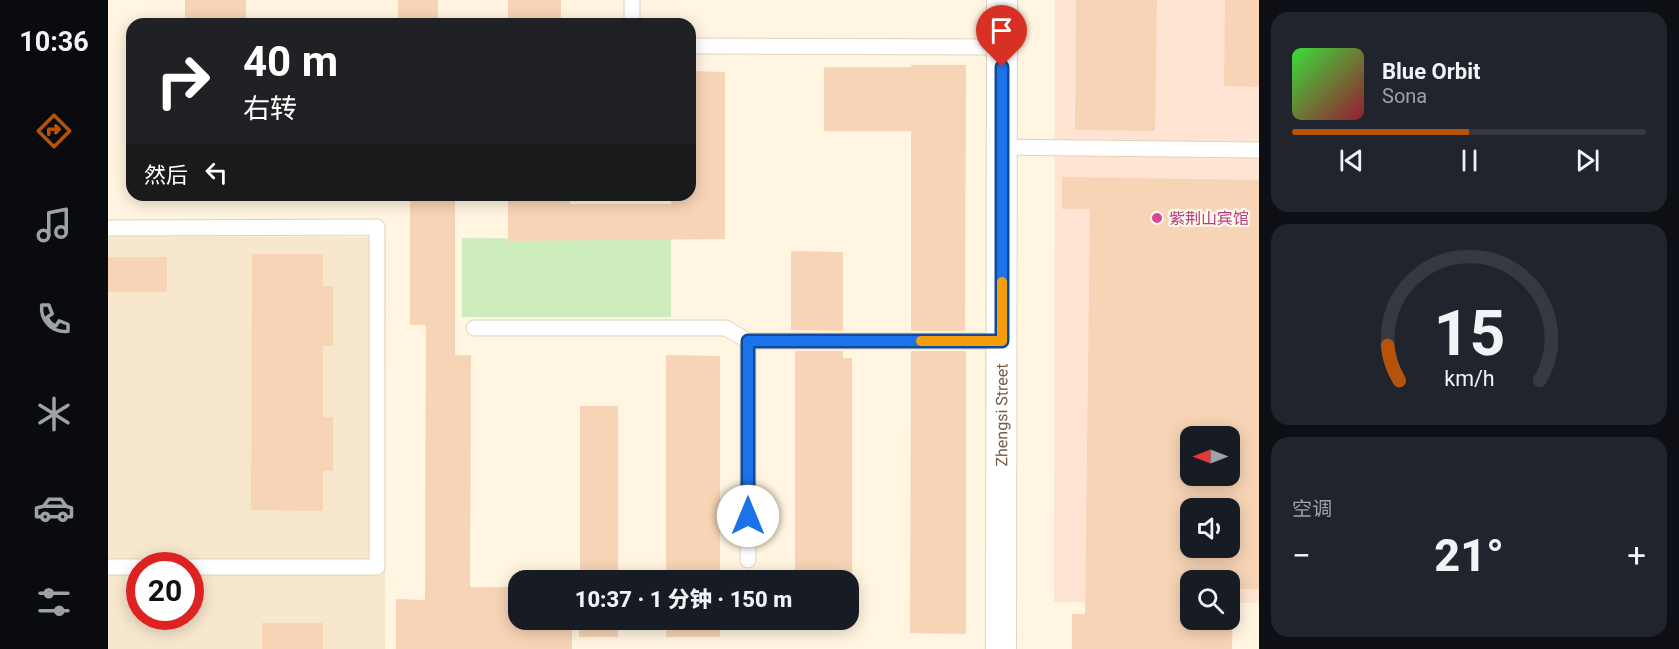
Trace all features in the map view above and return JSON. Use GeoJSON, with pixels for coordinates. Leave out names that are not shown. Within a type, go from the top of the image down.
{"type":"FeatureCollection","features":[{"type":"Feature","properties":{"kind":"street","name":"Zhengsi Street"},"geometry":{"type":"LineString","coordinates":[[1001,649],[1002,0]]}},
{"type":"Feature","properties":{"kind":"lane"},"geometry":{"type":"LineString","coordinates":[[632,0],[632,18]]}},
{"type":"Feature","properties":{"kind":"lane"},"geometry":{"type":"LineString","coordinates":[[696,46],[1002,47]]}},
{"type":"Feature","properties":{"kind":"lane"},"geometry":{"type":"LineString","coordinates":[[1002,147],[1259,150]]}},
{"type":"Feature","properties":{"kind":"lane"},"geometry":{"type":"LineString","coordinates":[[108,228],[377,227],[377,567],[204,567]]}},
{"type":"Feature","properties":{"kind":"lane"},"geometry":{"type":"LineString","coordinates":[[474,328],[726,328],[748,341],[1002,341]]}},
{"type":"Feature","properties":{"kind":"lane"},"geometry":{"type":"LineString","coordinates":[[748,341],[748,560]]}},
{"type":"Feature","properties":{"kind":"lane"},"geometry":{"type":"LineString","coordinates":[[108,567],[126,567]]}},
{"type":"Feature","properties":{"kind":"shaded area","name":"紫荆山宾馆"},"geometry":{"type":"Polygon","coordinates":[[[1055,0],[1259,0],[1259,603],[1240,603],[1240,570],[1180,570],[1180,603],[1054,602],[1055,0]]]}},
{"type":"Feature","properties":{"kind":"shaded area"},"geometry":{"type":"Polygon","coordinates":[[[108,236],[386,237],[385,649],[108,649],[108,236]]]}},
{"type":"Feature","properties":{"kind":"green space"},"geometry":{"type":"Polygon","coordinates":[[[462,238],[671,239],[671,317],[462,317],[462,238]]]}},
{"type":"Feature","properties":{"kind":"building"},"geometry":{"type":"Polygon","coordinates":[[[185,0],[246,0],[246,18],[185,18],[185,0]]]}},
{"type":"Feature","properties":{"kind":"building"},"geometry":{"type":"Polygon","coordinates":[[[398,0],[438,0],[438,18],[398,18],[398,0]]]}},
{"type":"Feature","properties":{"kind":"building"},"geometry":{"type":"Polygon","coordinates":[[[508,0],[561,0],[561,18],[508,18],[508,0]]]}},
{"type":"Feature","properties":{"kind":"building"},"geometry":{"type":"Polygon","coordinates":[[[1076,0],[1157,0],[1155,131],[1075,130],[1076,0]]]}},
{"type":"Feature","properties":{"kind":"building"},"geometry":{"type":"Polygon","coordinates":[[[1225,0],[1259,0],[1259,87],[1224,86],[1225,0]]]}},
{"type":"Feature","properties":{"kind":"building"},"geometry":{"type":"Polygon","coordinates":[[[911,65],[966,65],[965,331],[911,331],[911,131],[824,131],[824,67],[911,67],[911,65]]]}},
{"type":"Feature","properties":{"kind":"building"},"geometry":{"type":"Polygon","coordinates":[[[696,71],[725,72],[725,239],[508,241],[508,201],[570,201],[570,204],[671,204],[671,201],[696,201],[696,71]]]}},
{"type":"Feature","properties":{"kind":"building"},"geometry":{"type":"Polygon","coordinates":[[[1062,177],[1259,180],[1259,589],[1240,589],[1240,570],[1180,570],[1180,630],[1232,630],[1232,649],[1072,649],[1072,614],[1085,614],[1090,209],[1062,209],[1062,177]]]}},
{"type":"Feature","properties":{"kind":"building"},"geometry":{"type":"Polygon","coordinates":[[[410,201],[455,201],[455,355],[471,355],[470,587],[508,587],[508,630],[572,630],[572,649],[396,649],[396,599],[425,600],[426,325],[410,325],[410,201]]]}},
{"type":"Feature","properties":{"kind":"building"},"geometry":{"type":"Polygon","coordinates":[[[791,251],[843,252],[843,331],[791,330],[791,251]]]}},
{"type":"Feature","properties":{"kind":"building"},"geometry":{"type":"Polygon","coordinates":[[[252,254],[323,254],[323,286],[333,286],[333,346],[323,346],[323,417],[333,417],[333,471],[323,471],[323,511],[251,510],[252,254]]]}},
{"type":"Feature","properties":{"kind":"building"},"geometry":{"type":"Polygon","coordinates":[[[108,257],[167,257],[167,292],[108,292],[108,257]]]}},
{"type":"Feature","properties":{"kind":"building"},"geometry":{"type":"Polygon","coordinates":[[[795,351],[843,351],[843,358],[852,358],[852,570],[795,570],[795,351]]]}},
{"type":"Feature","properties":{"kind":"building"},"geometry":{"type":"Polygon","coordinates":[[[911,351],[965,351],[966,353],[966,634],[910,633],[911,351]]]}},
{"type":"Feature","properties":{"kind":"building"},"geometry":{"type":"Polygon","coordinates":[[[666,355],[720,356],[720,570],[666,570],[666,355]]]}},
{"type":"Feature","properties":{"kind":"building"},"geometry":{"type":"Polygon","coordinates":[[[580,406],[618,406],[618,570],[580,570],[580,406]]]}},
{"type":"Feature","properties":{"kind":"building"},"geometry":{"type":"Polygon","coordinates":[[[262,623],[323,623],[323,649],[262,649],[262,623]]]}},
{"type":"Feature","properties":{"kind":"building"},"geometry":{"type":"Polygon","coordinates":[[[579,630],[618,630],[618,637],[579,637],[579,630]]]}},
{"type":"Feature","properties":{"kind":"building"},"geometry":{"type":"Polygon","coordinates":[[[666,630],[720,630],[720,637],[666,637],[666,630]]]}},
{"type":"Feature","properties":{"kind":"slow traffic"},"geometry":{"type":"LineString","coordinates":[[921,341],[1002,341],[1002,282]]}},
{"type":"Feature","properties":{"kind":"place","name":"紫荆山宾馆"},"geometry":{"type":"Point","coordinates":[1157,218]}},
{"type":"Feature","properties":{"kind":"route"},"geometry":{"type":"LineString","coordinates":[[748,516],[748,341],[1002,341],[1002,67]]}}]}
